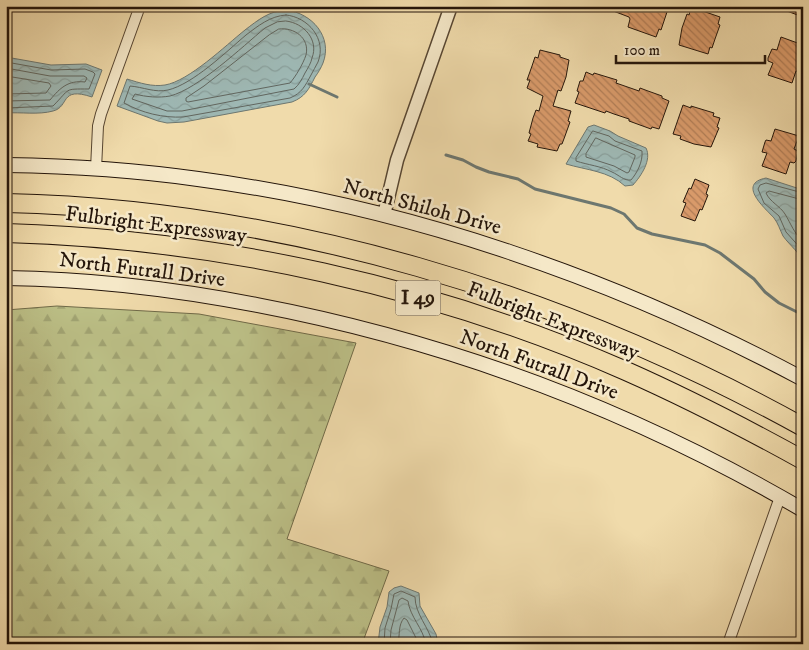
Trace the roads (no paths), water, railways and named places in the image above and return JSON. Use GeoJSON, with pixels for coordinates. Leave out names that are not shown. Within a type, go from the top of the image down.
{"type":"FeatureCollection","features":[{"type":"Feature","properties":{"kind":"highway","name":"Fulbright Expressway"},"geometry":{"type":"LineString","coordinates":[[6,203],[70,207],[188,219],[310,241],[419,268],[525,301],[636,344],[754,400],[803,427]]}},
{"type":"Feature","properties":{"kind":"highway","name":"Fulbright Expressway"},"geometry":{"type":"LineString","coordinates":[[6,233],[67,235],[134,241],[190,249],[303,269],[408,294],[522,331],[626,371],[745,428],[803,460]]}},
{"type":"Feature","properties":{"kind":"main road","name":"North Shiloh Drive"},"geometry":{"type":"LineString","coordinates":[[6,165],[96,169],[199,179],[282,193],[384,215],[487,245],[592,282],[720,336],[803,379]]}},
{"type":"Feature","properties":{"kind":"main road","name":"North Futrall Drive"},"geometry":{"type":"LineString","coordinates":[[6,278],[110,283],[212,297],[332,321],[406,339],[499,369],[616,414],[693,450],[803,510]]}},
{"type":"Feature","properties":{"kind":"street"},"geometry":{"type":"LineString","coordinates":[[96,169],[98,126],[101,114],[140,6]]}},
{"type":"Feature","properties":{"kind":"street"},"geometry":{"type":"LineString","coordinates":[[384,215],[397,160],[451,6]]}},
{"type":"Feature","properties":{"kind":"street"},"geometry":{"type":"LineString","coordinates":[[728,644],[780,497]]}},
{"type":"Feature","properties":{"kind":"water"},"geometry":{"type":"Polygon","coordinates":[[[286,10],[295,12],[312,21],[323,36],[325,44],[323,63],[311,85],[300,98],[292,102],[184,122],[167,123],[117,106],[127,79],[155,85],[175,82],[196,70],[259,20],[274,12],[286,10]]]}},
{"type":"Feature","properties":{"kind":"water"},"geometry":{"type":"Polygon","coordinates":[[[6,57],[51,65],[86,64],[102,70],[92,97],[74,94],[66,98],[58,109],[48,112],[6,113],[6,57]]]}},
{"type":"Feature","properties":{"kind":"water"},"geometry":{"type":"Polygon","coordinates":[[[594,125],[646,148],[647,163],[633,185],[625,186],[605,174],[566,164],[588,127],[594,125]]]}},
{"type":"Feature","properties":{"kind":"water"},"geometry":{"type":"Polygon","coordinates":[[[766,178],[803,190],[803,264],[798,253],[783,236],[775,220],[760,203],[753,191],[753,186],[757,181],[766,178]]]}},
{"type":"Feature","properties":{"kind":"water"},"geometry":{"type":"Polygon","coordinates":[[[401,586],[419,593],[420,606],[436,634],[438,644],[378,644],[380,627],[387,607],[389,592],[401,586]]]}},
{"type":"Feature","properties":{"kind":"waterway"},"geometry":{"type":"LineString","coordinates":[[309,84],[337,97]]}},
{"type":"Feature","properties":{"kind":"waterway"},"geometry":{"type":"LineString","coordinates":[[446,155],[463,160],[489,172],[518,179],[535,189],[611,208],[624,214],[637,228],[652,234],[705,245],[720,253],[754,279],[765,292],[779,303],[803,315]]}}]}
